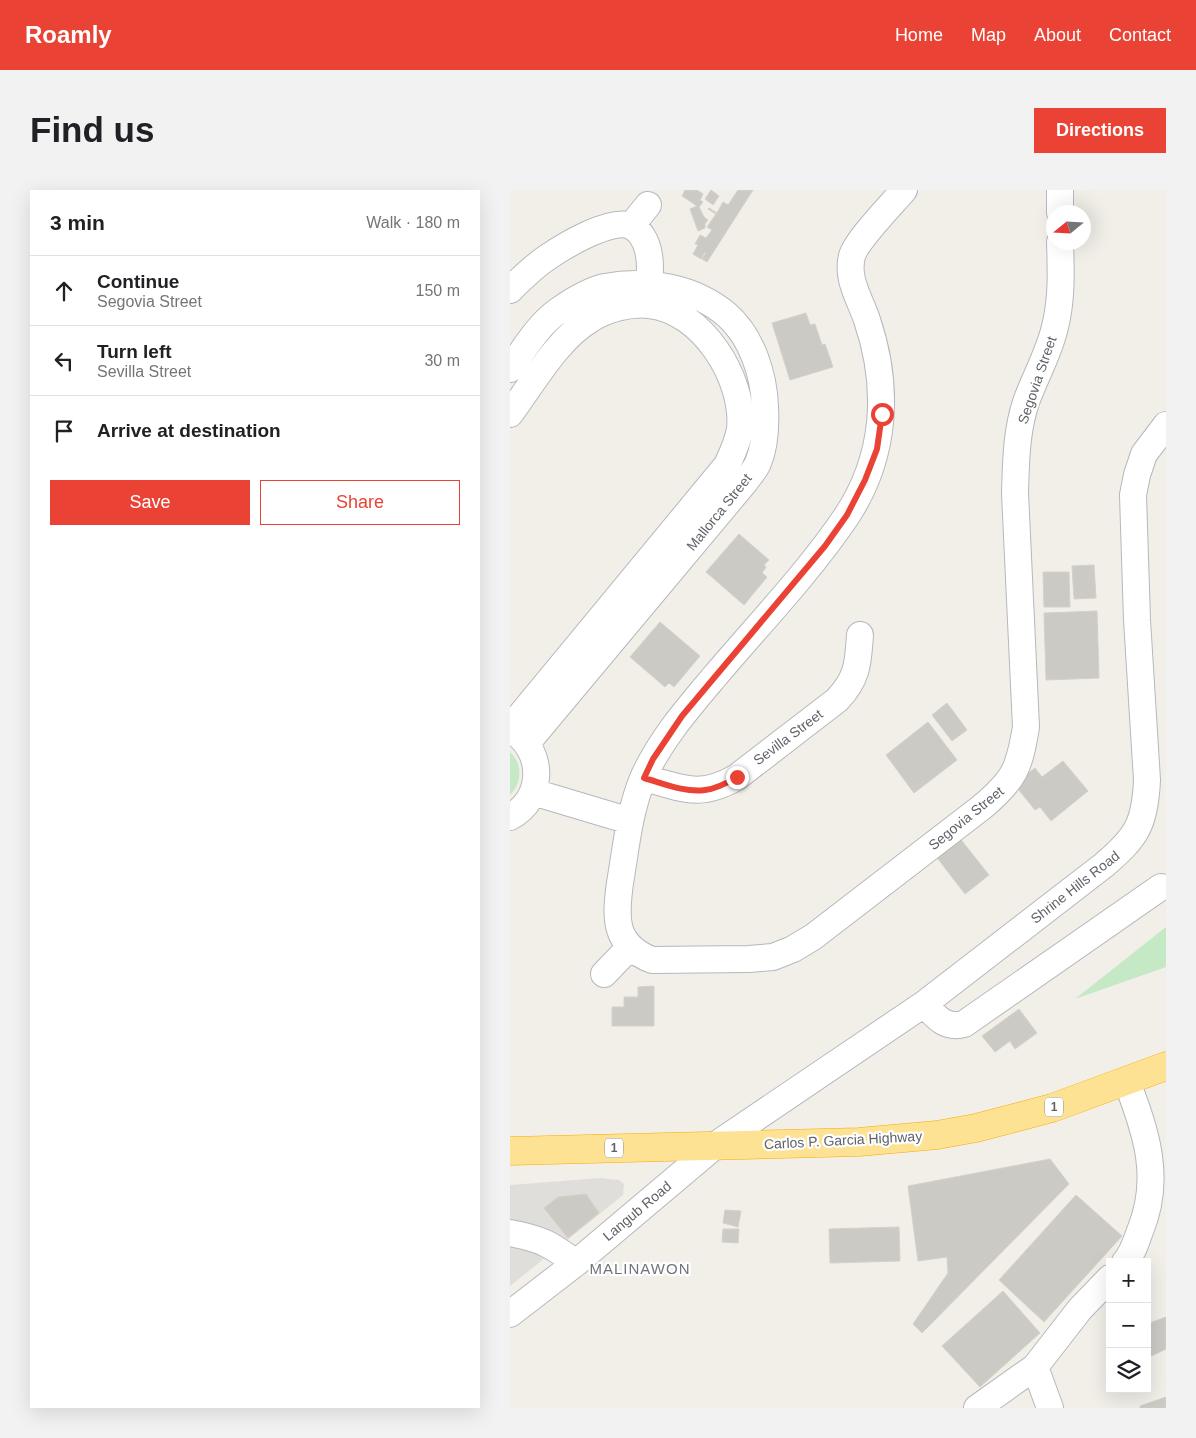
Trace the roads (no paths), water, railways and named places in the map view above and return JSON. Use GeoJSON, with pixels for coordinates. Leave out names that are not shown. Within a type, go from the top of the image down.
{"type":"FeatureCollection","features":[{"type":"Feature","properties":{"kind":"highway","name":"Carlos P. Garcia Highway"},"geometry":{"type":"LineString","coordinates":[[510,1151],[718,1144],[859,1142],[937,1135],[976,1128],[1044,1110],[1127,1082],[1166,1066]]}},
{"type":"Feature","properties":{"kind":"street"},"geometry":{"type":"LineString","coordinates":[[604,974],[630,947],[622,937],[618,924],[617,908],[630,821],[644,778],[658,752],[682,716],[825,546],[847,515],[865,480],[877,449],[882,414],[880,378],[875,346],[867,318],[851,279],[850,266],[852,254],[860,242],[904,190]]}},
{"type":"Feature","properties":{"kind":"street"},"geometry":{"type":"LineString","coordinates":[[1060,190],[1060,205]]}},
{"type":"Feature","properties":{"kind":"street"},"geometry":{"type":"LineString","coordinates":[[632,226],[648,206]]}},
{"type":"Feature","properties":{"kind":"street"},"geometry":{"type":"LineString","coordinates":[[510,290],[548,257],[570,244],[605,227],[622,224],[632,226],[643,237],[647,247],[649,258],[649,294]]}},
{"type":"Feature","properties":{"kind":"street","name":"Segovia Street"},"geometry":{"type":"LineString","coordinates":[[630,947],[640,955],[652,960],[668,961],[765,958],[793,949],[813,937],[982,807],[1000,792],[1013,776],[1022,755],[1026,727],[1015,494],[1016,458],[1019,431],[1026,403],[1055,329],[1060,304],[1060,250]]}},
{"type":"Feature","properties":{"kind":"street","name":"Mallorca Street"},"geometry":{"type":"LineString","coordinates":[[510,369],[540,327],[556,312],[571,302],[604,287],[649,294]]}},
{"type":"Feature","properties":{"kind":"street","name":"Mallorca Street"},"geometry":{"type":"LineString","coordinates":[[510,414],[559,346],[574,330],[592,318],[632,305],[649,294],[672,288],[711,303],[728,316],[741,332],[752,351],[761,374],[765,396],[764,441],[758,464],[745,482],[684,536],[516,734]]}},
{"type":"Feature","properties":{"kind":"street","name":"Shrine Hills Road"},"geometry":{"type":"LineString","coordinates":[[718,1144],[924,1004],[1104,866],[1122,850],[1134,835],[1146,804],[1147,780],[1137,611],[1133,496],[1144,454],[1166,424]]}},
{"type":"Feature","properties":{"kind":"street","name":"Sevilla Street"},"geometry":{"type":"LineString","coordinates":[[644,778],[686,789],[704,790],[720,786],[737,777],[838,700],[848,689],[855,677],[860,635]]}},
{"type":"Feature","properties":{"kind":"street"},"geometry":{"type":"LineString","coordinates":[[510,816],[522,808],[533,792],[537,775],[535,758],[516,734]]}},
{"type":"Feature","properties":{"kind":"street"},"geometry":{"type":"LineString","coordinates":[[533,792],[630,821]]}},
{"type":"Feature","properties":{"kind":"street"},"geometry":{"type":"LineString","coordinates":[[924,1004],[944,1023],[950,1026],[964,1024],[1161,887]]}},
{"type":"Feature","properties":{"kind":"street"},"geometry":{"type":"LineString","coordinates":[[1127,1082],[1141,1120],[1150,1158],[1151,1193],[1143,1226],[1128,1258]]}},
{"type":"Feature","properties":{"kind":"street","name":"Langub Road"},"geometry":{"type":"LineString","coordinates":[[510,1314],[576,1263],[718,1144]]}},
{"type":"Feature","properties":{"kind":"street"},"geometry":{"type":"LineString","coordinates":[[510,1233],[535,1238],[552,1245],[576,1263]]}},
{"type":"Feature","properties":{"kind":"street"},"geometry":{"type":"LineString","coordinates":[[977,1408],[1035,1366],[1080,1309],[1106,1282]]}},
{"type":"Feature","properties":{"kind":"street"},"geometry":{"type":"LineString","coordinates":[[1035,1366],[1050,1408]]}},
{"type":"Feature","properties":{"kind":"district","name":"MALINAWON"},"geometry":{"type":"Point","coordinates":[640,1268]}}]}
